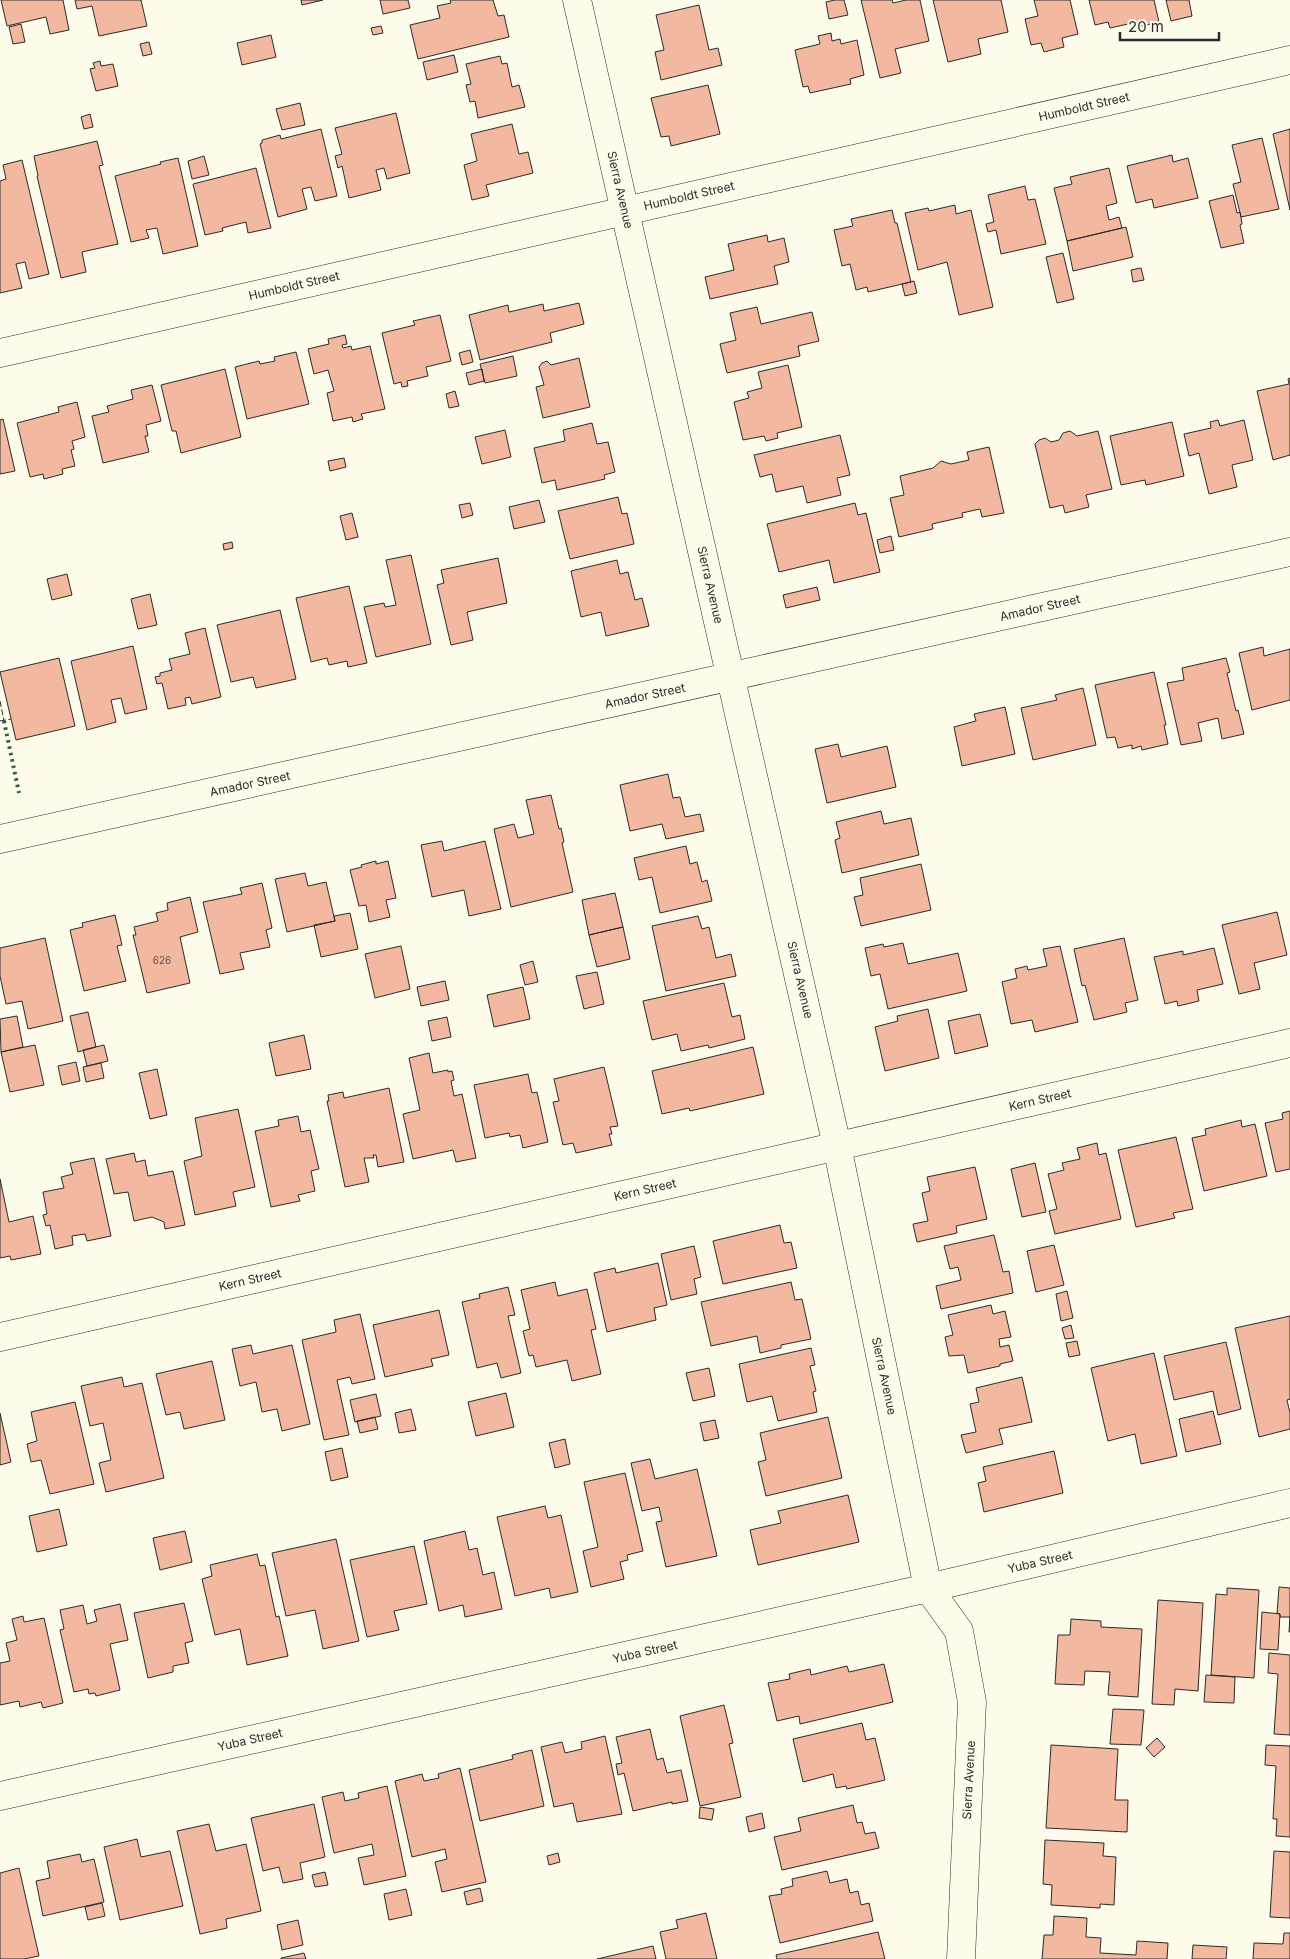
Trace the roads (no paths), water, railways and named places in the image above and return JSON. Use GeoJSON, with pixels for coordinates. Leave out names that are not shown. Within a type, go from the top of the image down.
{"type":"FeatureCollection","features":[{"type":"Feature","properties":{"kind":"street","name":"Sierra Avenue"},"geometry":{"type":"LineString","coordinates":[[577,0],[837,1146],[928,1588],[959,1631],[972,1702],[961,1959]]}},
{"type":"Feature","properties":{"kind":"street","name":"Humboldt Street"},"geometry":{"type":"LineString","coordinates":[[0,352],[1290,60]]}},
{"type":"Feature","properties":{"kind":"street","name":"Amador Street"},"geometry":{"type":"LineString","coordinates":[[0,839],[1290,552]]}},
{"type":"Feature","properties":{"kind":"street","name":"Kern Street"},"geometry":{"type":"LineString","coordinates":[[0,1337],[1290,1043]]}},
{"type":"Feature","properties":{"kind":"street","name":"Yuba Street"},"geometry":{"type":"LineString","coordinates":[[0,1796],[928,1588],[1290,1503]]}}]}
